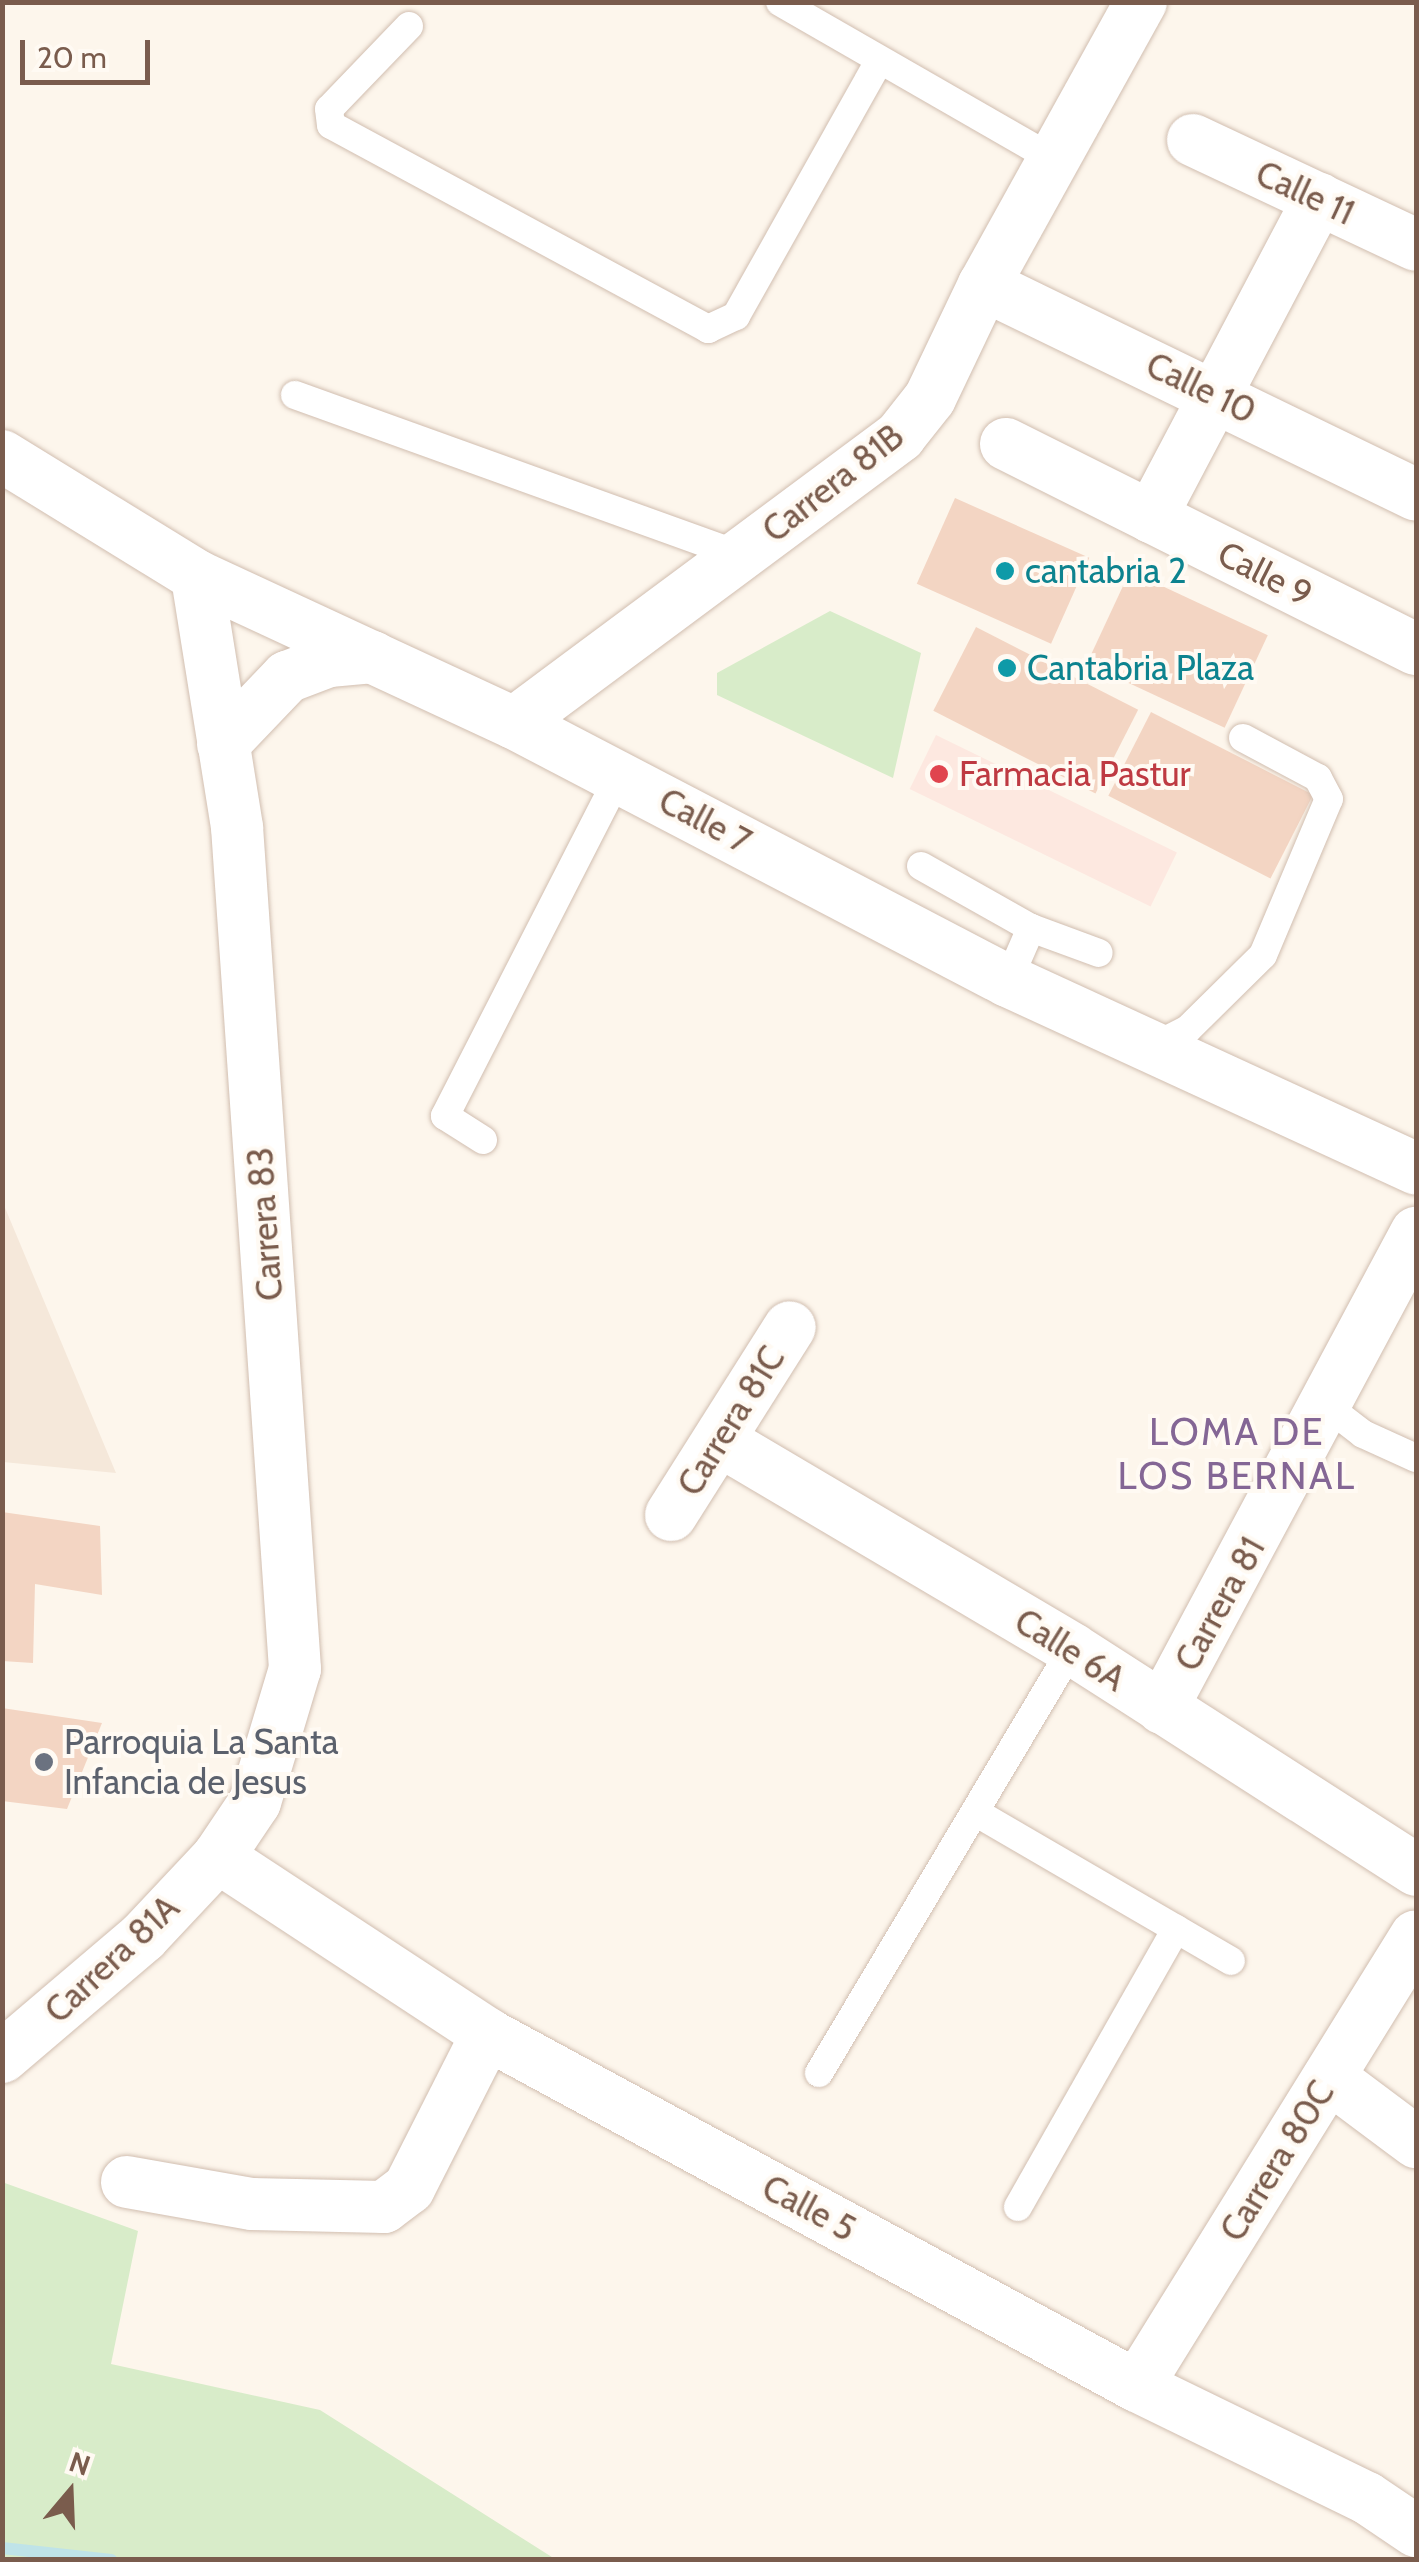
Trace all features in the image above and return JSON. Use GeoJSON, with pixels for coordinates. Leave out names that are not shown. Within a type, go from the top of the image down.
{"type":"FeatureCollection","features":[{"type":"Feature","properties":{"kind":"street","name":"Carrera 81B"},"geometry":{"type":"LineString","coordinates":[[514,723],[900,436],[930,398],[984,285],[1056,162],[1141,2]]}},
{"type":"Feature","properties":{"kind":"street","name":"Calle 11"},"geometry":{"type":"LineString","coordinates":[[1193,140],[1416,245]]}},
{"type":"Feature","properties":{"kind":"street"},"geometry":{"type":"LineString","coordinates":[[1151,517],[1319,199]]}},
{"type":"Feature","properties":{"kind":"street","name":"Calle 10"},"geometry":{"type":"LineString","coordinates":[[984,285],[1216,393],[1416,495]]}},
{"type":"Feature","properties":{"kind":"street","name":"Calle 9"},"geometry":{"type":"LineString","coordinates":[[1006,444],[1416,650]]}},
{"type":"Feature","properties":{"kind":"street","name":"Calle 7"},"geometry":{"type":"LineString","coordinates":[[2,456],[197,576],[514,723],[1008,981],[1416,1169]]}},
{"type":"Feature","properties":{"kind":"street","name":"Carrera 83"},"geometry":{"type":"LineString","coordinates":[[197,576],[237,827],[296,1669],[255,1802],[218,1856]]}},
{"type":"Feature","properties":{"kind":"street"},"geometry":{"type":"LineString","coordinates":[[224,744],[287,677],[329,661],[373,658]]}},
{"type":"Feature","properties":{"kind":"street","name":"Carrera 81"},"geometry":{"type":"LineString","coordinates":[[1162,1708],[1328,1407],[1416,1234]]}},
{"type":"Feature","properties":{"kind":"street","name":"Carrera 81C"},"geometry":{"type":"LineString","coordinates":[[672,1514],[790,1327]]}},
{"type":"Feature","properties":{"kind":"street","name":"Calle 6A"},"geometry":{"type":"LineString","coordinates":[[719,1440],[1072,1650],[1416,1870]]}},
{"type":"Feature","properties":{"kind":"street","name":"Calle 5"},"geometry":{"type":"LineString","coordinates":[[218,1856],[487,2034],[1137,2386],[1368,2498],[1416,2531]]}},
{"type":"Feature","properties":{"kind":"street","name":"Carrera 81A"},"geometry":{"type":"LineString","coordinates":[[2,2057],[143,1938],[218,1856]]}},
{"type":"Feature","properties":{"kind":"street","name":"Carrera 80C"},"geometry":{"type":"LineString","coordinates":[[1137,2386],[1416,1936]]}},
{"type":"Feature","properties":{"kind":"street"},"geometry":{"type":"LineString","coordinates":[[127,2182],[252,2204],[384,2206],[409,2188],[487,2034]]}},
{"type":"Feature","properties":{"kind":"street"},"geometry":{"type":"LineString","coordinates":[[1329,2077],[1416,2142]]}},
{"type":"Feature","properties":{"kind":"lane"},"geometry":{"type":"LineString","coordinates":[[780,2],[1056,162]]}},
{"type":"Feature","properties":{"kind":"lane"},"geometry":{"type":"LineString","coordinates":[[409,26],[328,109],[332,125],[708,329],[736,316],[879,61]]}},
{"type":"Feature","properties":{"kind":"lane"},"geometry":{"type":"LineString","coordinates":[[295,394],[740,555]]}},
{"type":"Feature","properties":{"kind":"lane"},"geometry":{"type":"LineString","coordinates":[[1153,1047],[1188,1030],[1263,956],[1329,799],[1318,778],[1243,738]]}},
{"type":"Feature","properties":{"kind":"lane"},"geometry":{"type":"LineString","coordinates":[[483,1140],[445,1116],[619,776]]}},
{"type":"Feature","properties":{"kind":"lane"},"geometry":{"type":"LineString","coordinates":[[921,866],[1032,928],[1099,953]]}},
{"type":"Feature","properties":{"kind":"lane"},"geometry":{"type":"LineString","coordinates":[[1008,981],[1032,928]]}},
{"type":"Feature","properties":{"kind":"lane"},"geometry":{"type":"LineString","coordinates":[[1328,1407],[1363,1434],[1416,1458]]}},
{"type":"Feature","properties":{"kind":"lane"},"geometry":{"type":"LineString","coordinates":[[819,2074],[1072,1650]]}},
{"type":"Feature","properties":{"kind":"lane"},"geometry":{"type":"LineString","coordinates":[[975,1812],[1231,1961]]}},
{"type":"Feature","properties":{"kind":"lane"},"geometry":{"type":"LineString","coordinates":[[1018,2207],[1176,1929]]}},
{"type":"Feature","properties":{"kind":"shaded area","name":"Cantabria Plaza"},"geometry":{"type":"Polygon","coordinates":[[[936,735],[1177,852],[1151,906],[910,789],[936,735]]]}},
{"type":"Feature","properties":{"kind":"shaded area"},"geometry":{"type":"Polygon","coordinates":[[[3,1203],[116,1473],[3,1462],[3,1203]]]}},
{"type":"Feature","properties":{"kind":"green space"},"geometry":{"type":"Polygon","coordinates":[[[830,611],[921,653],[893,778],[717,695],[717,673],[830,611]]]}},
{"type":"Feature","properties":{"kind":"green space"},"geometry":{"type":"Polygon","coordinates":[[[2,2182],[138,2231],[111,2364],[320,2410],[555,2559],[3,2559],[2,2182]]]}},
{"type":"Feature","properties":{"kind":"building","name":"cantabria 2"},"geometry":{"type":"Polygon","coordinates":[[[955,498],[1089,558],[1051,644],[917,584],[955,498]]]}},
{"type":"Feature","properties":{"kind":"building"},"geometry":{"type":"Polygon","coordinates":[[[1130,571],[1268,635],[1225,728],[1087,663],[1130,571]]]}},
{"type":"Feature","properties":{"kind":"building","name":"Cantabria Plaza"},"geometry":{"type":"Polygon","coordinates":[[[976,627],[1138,710],[1095,793],[933,711],[976,627]]]}},
{"type":"Feature","properties":{"kind":"building","name":"Cantabria Plaza"},"geometry":{"type":"Polygon","coordinates":[[[1151,712],[1313,795],[1270,878],[1108,796],[1151,712]]]}},
{"type":"Feature","properties":{"kind":"building"},"geometry":{"type":"Polygon","coordinates":[[[2,1512],[100,1526],[102,1595],[35,1584],[33,1663],[2,1661],[2,1512]]]}},
{"type":"Feature","properties":{"kind":"building","name":"Parroquia La Santa Infancia de Jesus"},"geometry":{"type":"Polygon","coordinates":[[[2,1708],[102,1723],[67,1809],[2,1801],[2,1708]]]}},
{"type":"Feature","properties":{"kind":"waterway"},"geometry":{"type":"LineString","coordinates":[[2,2548],[111,2560]]}},
{"type":"Feature","properties":{"kind":"place","name":"cantabria 2"},"geometry":{"type":"Point","coordinates":[1005,571]}},
{"type":"Feature","properties":{"kind":"place","name":"Cantabria Plaza"},"geometry":{"type":"Point","coordinates":[1007,668]}},
{"type":"Feature","properties":{"kind":"place","name":"Farmacia Pastur"},"geometry":{"type":"Point","coordinates":[939,774]}},
{"type":"Feature","properties":{"kind":"place","name":"Parroquia La Santa Infancia de Jesus"},"geometry":{"type":"Point","coordinates":[44,1762]}},
{"type":"Feature","properties":{"kind":"district","name":"LOMA DE LOS BERNAL"},"geometry":{"type":"Point","coordinates":[1237,1454]}}]}
